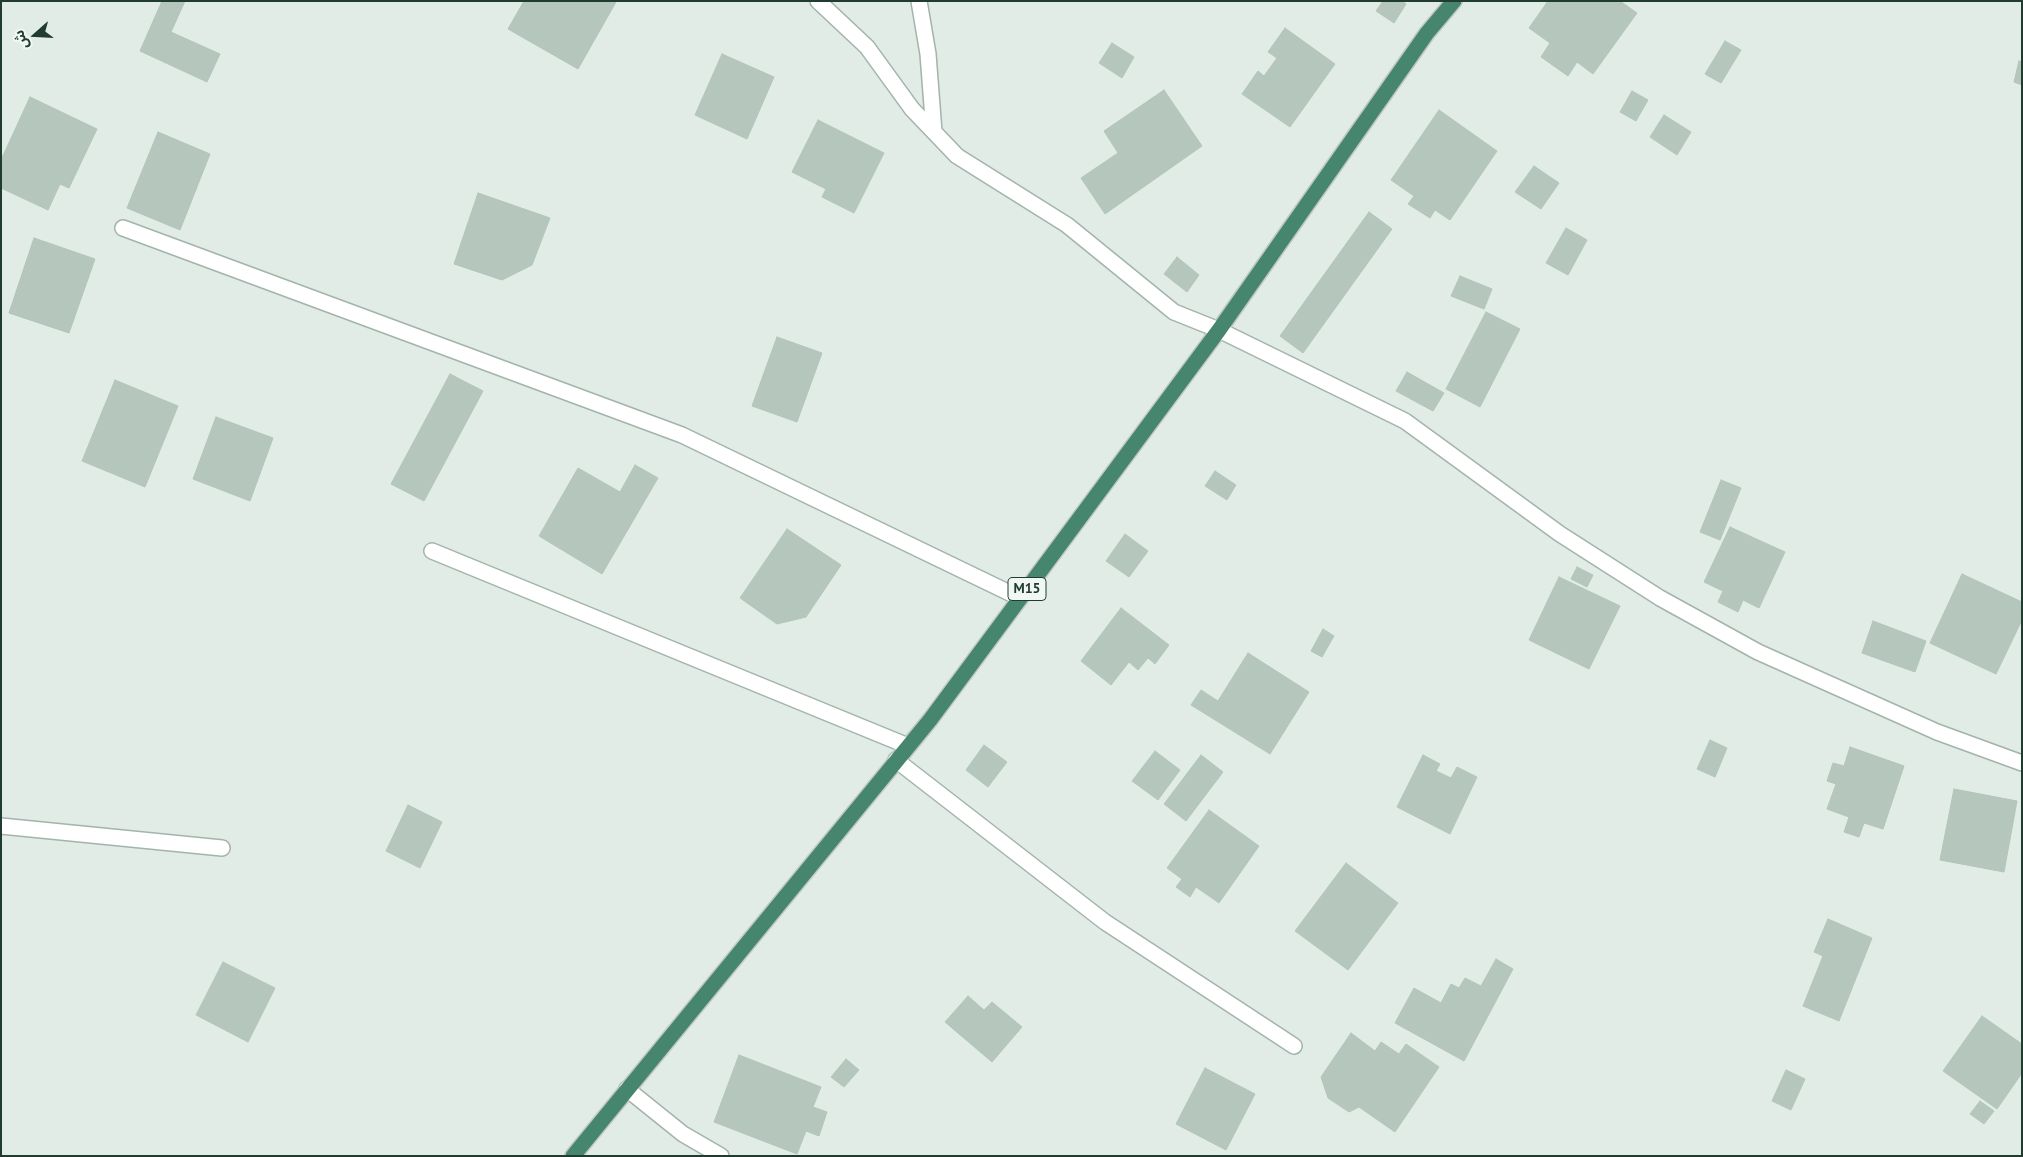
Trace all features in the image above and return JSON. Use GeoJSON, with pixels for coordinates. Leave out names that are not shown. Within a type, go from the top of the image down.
{"type":"FeatureCollection","features":[{"type":"Feature","properties":{"kind":"highway","name":"M15"},"geometry":{"type":"LineString","coordinates":[[573,1156],[930,720],[1219,330],[1428,33],[1454,1]]}},
{"type":"Feature","properties":{"kind":"street"},"geometry":{"type":"LineString","coordinates":[[818,1],[867,47],[912,109],[957,156],[1067,225],[1174,312],[1219,330],[1404,420],[1560,534],[1660,598],[1749,647],[1937,732],[2022,763]]}},
{"type":"Feature","properties":{"kind":"street"},"geometry":{"type":"LineString","coordinates":[[919,1],[928,54],[934,132]]}},
{"type":"Feature","properties":{"kind":"street"},"geometry":{"type":"LineString","coordinates":[[123,228],[682,435],[1020,598]]}},
{"type":"Feature","properties":{"kind":"street"},"geometry":{"type":"LineString","coordinates":[[432,551],[908,746]]}},
{"type":"Feature","properties":{"kind":"street"},"geometry":{"type":"LineString","coordinates":[[896,760],[1105,922],[1294,1046]]}},
{"type":"Feature","properties":{"kind":"street"},"geometry":{"type":"LineString","coordinates":[[1,826],[222,848]]}},
{"type":"Feature","properties":{"kind":"street"},"geometry":{"type":"LineString","coordinates":[[627,1089],[683,1134],[721,1156]]}},
{"type":"Feature","properties":{"kind":"building"},"geometry":{"type":"Polygon","coordinates":[[[162,1],[185,1],[171,32],[220,54],[207,82],[140,51],[162,1]]]}},
{"type":"Feature","properties":{"kind":"building"},"geometry":{"type":"Polygon","coordinates":[[[524,1],[616,2],[578,69],[508,29],[524,1]]]}},
{"type":"Feature","properties":{"kind":"building"},"geometry":{"type":"Polygon","coordinates":[[[1383,1],[1402,1],[1406,4],[1394,23],[1376,11],[1383,1]]]}},
{"type":"Feature","properties":{"kind":"building"},"geometry":{"type":"Polygon","coordinates":[[[1548,1],[1620,1],[1637,13],[1593,74],[1577,62],[1568,76],[1541,57],[1550,43],[1529,28],[1548,1]]]}},
{"type":"Feature","properties":{"kind":"building"},"geometry":{"type":"Polygon","coordinates":[[[1285,28],[1335,64],[1290,127],[1242,94],[1258,71],[1264,76],[1277,58],[1268,52],[1285,28]]]}},
{"type":"Feature","properties":{"kind":"building"},"geometry":{"type":"Polygon","coordinates":[[[1725,41],[1741,50],[1721,83],[1705,74],[1725,41]]]}},
{"type":"Feature","properties":{"kind":"building"},"geometry":{"type":"Polygon","coordinates":[[[1112,43],[1134,57],[1122,78],[1099,63],[1112,43]]]}},
{"type":"Feature","properties":{"kind":"building"},"geometry":{"type":"Polygon","coordinates":[[[722,54],[774,77],[747,139],[695,115],[722,54]]]}},
{"type":"Feature","properties":{"kind":"building"},"geometry":{"type":"Polygon","coordinates":[[[2019,61],[2022,62],[2022,85],[2014,82],[2019,61]]]}},
{"type":"Feature","properties":{"kind":"building"},"geometry":{"type":"Polygon","coordinates":[[[1164,90],[1202,146],[1105,214],[1081,178],[1118,153],[1104,131],[1164,90]]]}},
{"type":"Feature","properties":{"kind":"building"},"geometry":{"type":"Polygon","coordinates":[[[1632,91],[1648,100],[1636,121],[1620,112],[1632,91]]]}},
{"type":"Feature","properties":{"kind":"building"},"geometry":{"type":"Polygon","coordinates":[[[30,97],[97,129],[69,188],[60,184],[48,210],[1,188],[1,160],[30,97]]]}},
{"type":"Feature","properties":{"kind":"building"},"geometry":{"type":"Polygon","coordinates":[[[1439,110],[1497,151],[1450,220],[1435,210],[1430,218],[1408,204],[1414,196],[1391,180],[1439,110]]]}},
{"type":"Feature","properties":{"kind":"building"},"geometry":{"type":"Polygon","coordinates":[[[1664,115],[1691,132],[1677,155],[1650,137],[1664,115]]]}},
{"type":"Feature","properties":{"kind":"building"},"geometry":{"type":"Polygon","coordinates":[[[818,120],[884,153],[854,213],[822,197],[826,189],[792,172],[818,120]]]}},
{"type":"Feature","properties":{"kind":"building"},"geometry":{"type":"Polygon","coordinates":[[[158,132],[210,154],[180,230],[127,208],[158,132]]]}},
{"type":"Feature","properties":{"kind":"building"},"geometry":{"type":"Polygon","coordinates":[[[1534,166],[1559,183],[1541,209],[1515,192],[1534,166]]]}},
{"type":"Feature","properties":{"kind":"building"},"geometry":{"type":"Polygon","coordinates":[[[478,193],[550,218],[532,265],[502,280],[454,264],[478,193]]]}},
{"type":"Feature","properties":{"kind":"building"},"geometry":{"type":"Polygon","coordinates":[[[1369,212],[1392,229],[1303,353],[1280,336],[1369,212]]]}},
{"type":"Feature","properties":{"kind":"building"},"geometry":{"type":"Polygon","coordinates":[[[1566,228],[1587,240],[1568,275],[1546,263],[1566,228]]]}},
{"type":"Feature","properties":{"kind":"building"},"geometry":{"type":"Polygon","coordinates":[[[34,238],[95,259],[69,333],[9,313],[34,238]]]}},
{"type":"Feature","properties":{"kind":"building"},"geometry":{"type":"Polygon","coordinates":[[[1177,257],[1199,275],[1187,292],[1164,274],[1177,257]]]}},
{"type":"Feature","properties":{"kind":"building"},"geometry":{"type":"Polygon","coordinates":[[[1460,276],[1492,289],[1484,309],[1451,296],[1460,276]]]}},
{"type":"Feature","properties":{"kind":"building"},"geometry":{"type":"Polygon","coordinates":[[[1486,312],[1520,329],[1480,407],[1446,389],[1486,312]]]}},
{"type":"Feature","properties":{"kind":"building"},"geometry":{"type":"Polygon","coordinates":[[[777,337],[822,353],[797,422],[752,406],[777,337]]]}},
{"type":"Feature","properties":{"kind":"building"},"geometry":{"type":"Polygon","coordinates":[[[1407,372],[1444,393],[1433,411],[1396,391],[1407,372]]]}},
{"type":"Feature","properties":{"kind":"building"},"geometry":{"type":"Polygon","coordinates":[[[450,374],[483,391],[424,501],[391,484],[450,374]]]}},
{"type":"Feature","properties":{"kind":"building"},"geometry":{"type":"Polygon","coordinates":[[[115,380],[178,406],[145,487],[82,461],[115,380]]]}},
{"type":"Feature","properties":{"kind":"building"},"geometry":{"type":"Polygon","coordinates":[[[216,417],[273,438],[250,501],[193,479],[216,417]]]}},
{"type":"Feature","properties":{"kind":"building"},"geometry":{"type":"Polygon","coordinates":[[[635,465],[658,478],[602,574],[539,536],[578,468],[620,492],[635,465]]]}},
{"type":"Feature","properties":{"kind":"building"},"geometry":{"type":"Polygon","coordinates":[[[1215,471],[1236,485],[1227,500],[1205,486],[1215,471]]]}},
{"type":"Feature","properties":{"kind":"building"},"geometry":{"type":"Polygon","coordinates":[[[1721,480],[1741,488],[1720,540],[1700,532],[1721,480]]]}},
{"type":"Feature","properties":{"kind":"building"},"geometry":{"type":"Polygon","coordinates":[[[1730,527],[1785,552],[1759,608],[1743,600],[1738,612],[1718,602],[1723,591],[1704,582],[1730,527]]]}},
{"type":"Feature","properties":{"kind":"building"},"geometry":{"type":"Polygon","coordinates":[[[787,529],[841,565],[806,617],[777,624],[740,598],[787,529]]]}},
{"type":"Feature","properties":{"kind":"building"},"geometry":{"type":"Polygon","coordinates":[[[1125,534],[1148,551],[1129,577],[1106,561],[1125,534]]]}},
{"type":"Feature","properties":{"kind":"building"},"geometry":{"type":"Polygon","coordinates":[[[1577,567],[1593,575],[1587,587],[1571,579],[1577,567]]]}},
{"type":"Feature","properties":{"kind":"building"},"geometry":{"type":"Polygon","coordinates":[[[1962,574],[2022,602],[2022,620],[1996,674],[1930,643],[1962,574]]]}},
{"type":"Feature","properties":{"kind":"building"},"geometry":{"type":"Polygon","coordinates":[[[1559,577],[1620,606],[1589,669],[1529,640],[1559,577]]]}},
{"type":"Feature","properties":{"kind":"building"},"geometry":{"type":"Polygon","coordinates":[[[1121,608],[1169,645],[1155,664],[1148,658],[1138,670],[1129,662],[1111,685],[1081,661],[1121,608]]]}},
{"type":"Feature","properties":{"kind":"building"},"geometry":{"type":"Polygon","coordinates":[[[1873,621],[1926,641],[1915,672],[1862,653],[1873,621]]]}},
{"type":"Feature","properties":{"kind":"building"},"geometry":{"type":"Polygon","coordinates":[[[1323,629],[1334,636],[1322,657],[1311,651],[1323,629]]]}},
{"type":"Feature","properties":{"kind":"building"},"geometry":{"type":"Polygon","coordinates":[[[1248,653],[1309,692],[1270,754],[1191,705],[1201,690],[1218,701],[1248,653]]]}},
{"type":"Feature","properties":{"kind":"building"},"geometry":{"type":"Polygon","coordinates":[[[1710,740],[1727,748],[1715,777],[1697,769],[1710,740]]]}},
{"type":"Feature","properties":{"kind":"building"},"geometry":{"type":"Polygon","coordinates":[[[984,745],[1007,762],[988,787],[966,770],[984,745]]]}},
{"type":"Feature","properties":{"kind":"building"},"geometry":{"type":"Polygon","coordinates":[[[1850,747],[1904,766],[1883,829],[1864,823],[1859,837],[1844,832],[1849,817],[1827,809],[1836,784],[1827,781],[1833,763],[1844,766],[1850,747]]]}},
{"type":"Feature","properties":{"kind":"building"},"geometry":{"type":"Polygon","coordinates":[[[1155,751],[1180,770],[1158,800],[1132,781],[1155,751]]]}},
{"type":"Feature","properties":{"kind":"building"},"geometry":{"type":"Polygon","coordinates":[[[1201,755],[1223,772],[1186,821],[1164,804],[1201,755]]]}},
{"type":"Feature","properties":{"kind":"building"},"geometry":{"type":"Polygon","coordinates":[[[1423,755],[1440,764],[1436,771],[1451,778],[1457,767],[1477,777],[1450,834],[1397,807],[1423,755]]]}},
{"type":"Feature","properties":{"kind":"building"},"geometry":{"type":"Polygon","coordinates":[[[1954,789],[2017,801],[2004,872],[1940,860],[1954,789]]]}},
{"type":"Feature","properties":{"kind":"building"},"geometry":{"type":"Polygon","coordinates":[[[408,805],[442,822],[420,868],[386,851],[408,805]]]}},
{"type":"Feature","properties":{"kind":"building"},"geometry":{"type":"Polygon","coordinates":[[[1209,810],[1259,846],[1219,903],[1196,887],[1190,897],[1176,887],[1182,879],[1167,868],[1209,810]]]}},
{"type":"Feature","properties":{"kind":"building"},"geometry":{"type":"Polygon","coordinates":[[[1346,863],[1398,903],[1348,970],[1295,931],[1346,863]]]}},
{"type":"Feature","properties":{"kind":"building"},"geometry":{"type":"Polygon","coordinates":[[[1828,919],[1872,938],[1839,1021],[1803,1006],[1823,956],[1814,952],[1828,919]]]}},
{"type":"Feature","properties":{"kind":"building"},"geometry":{"type":"Polygon","coordinates":[[[1496,959],[1513,969],[1464,1061],[1395,1023],[1414,988],[1441,1003],[1451,984],[1459,988],[1465,978],[1481,986],[1496,959]]]}},
{"type":"Feature","properties":{"kind":"building"},"geometry":{"type":"Polygon","coordinates":[[[223,962],[275,988],[248,1042],[196,1015],[223,962]]]}},
{"type":"Feature","properties":{"kind":"building"},"geometry":{"type":"Polygon","coordinates":[[[968,996],[984,1010],[992,1002],[1022,1027],[992,1062],[945,1022],[968,996]]]}},
{"type":"Feature","properties":{"kind":"building"},"geometry":{"type":"Polygon","coordinates":[[[1982,1016],[2022,1044],[2022,1073],[1997,1109],[1943,1071],[1982,1016]]]}},
{"type":"Feature","properties":{"kind":"building"},"geometry":{"type":"Polygon","coordinates":[[[1351,1033],[1375,1051],[1381,1042],[1399,1054],[1406,1044],[1439,1067],[1395,1132],[1359,1107],[1349,1112],[1328,1098],[1321,1077],[1351,1033]]]}},
{"type":"Feature","properties":{"kind":"building"},"geometry":{"type":"Polygon","coordinates":[[[739,1055],[821,1087],[813,1107],[827,1112],[819,1136],[806,1131],[797,1154],[714,1122],[739,1055]]]}},
{"type":"Feature","properties":{"kind":"building"},"geometry":{"type":"Polygon","coordinates":[[[846,1059],[859,1070],[844,1087],[831,1077],[846,1059]]]}},
{"type":"Feature","properties":{"kind":"building"},"geometry":{"type":"Polygon","coordinates":[[[1205,1068],[1255,1094],[1226,1150],[1176,1124],[1205,1068]]]}},
{"type":"Feature","properties":{"kind":"building"},"geometry":{"type":"Polygon","coordinates":[[[1786,1070],[1805,1079],[1791,1110],[1772,1101],[1786,1070]]]}},
{"type":"Feature","properties":{"kind":"building"},"geometry":{"type":"Polygon","coordinates":[[[1980,1101],[1994,1111],[1984,1124],[1970,1114],[1980,1101]]]}}]}
